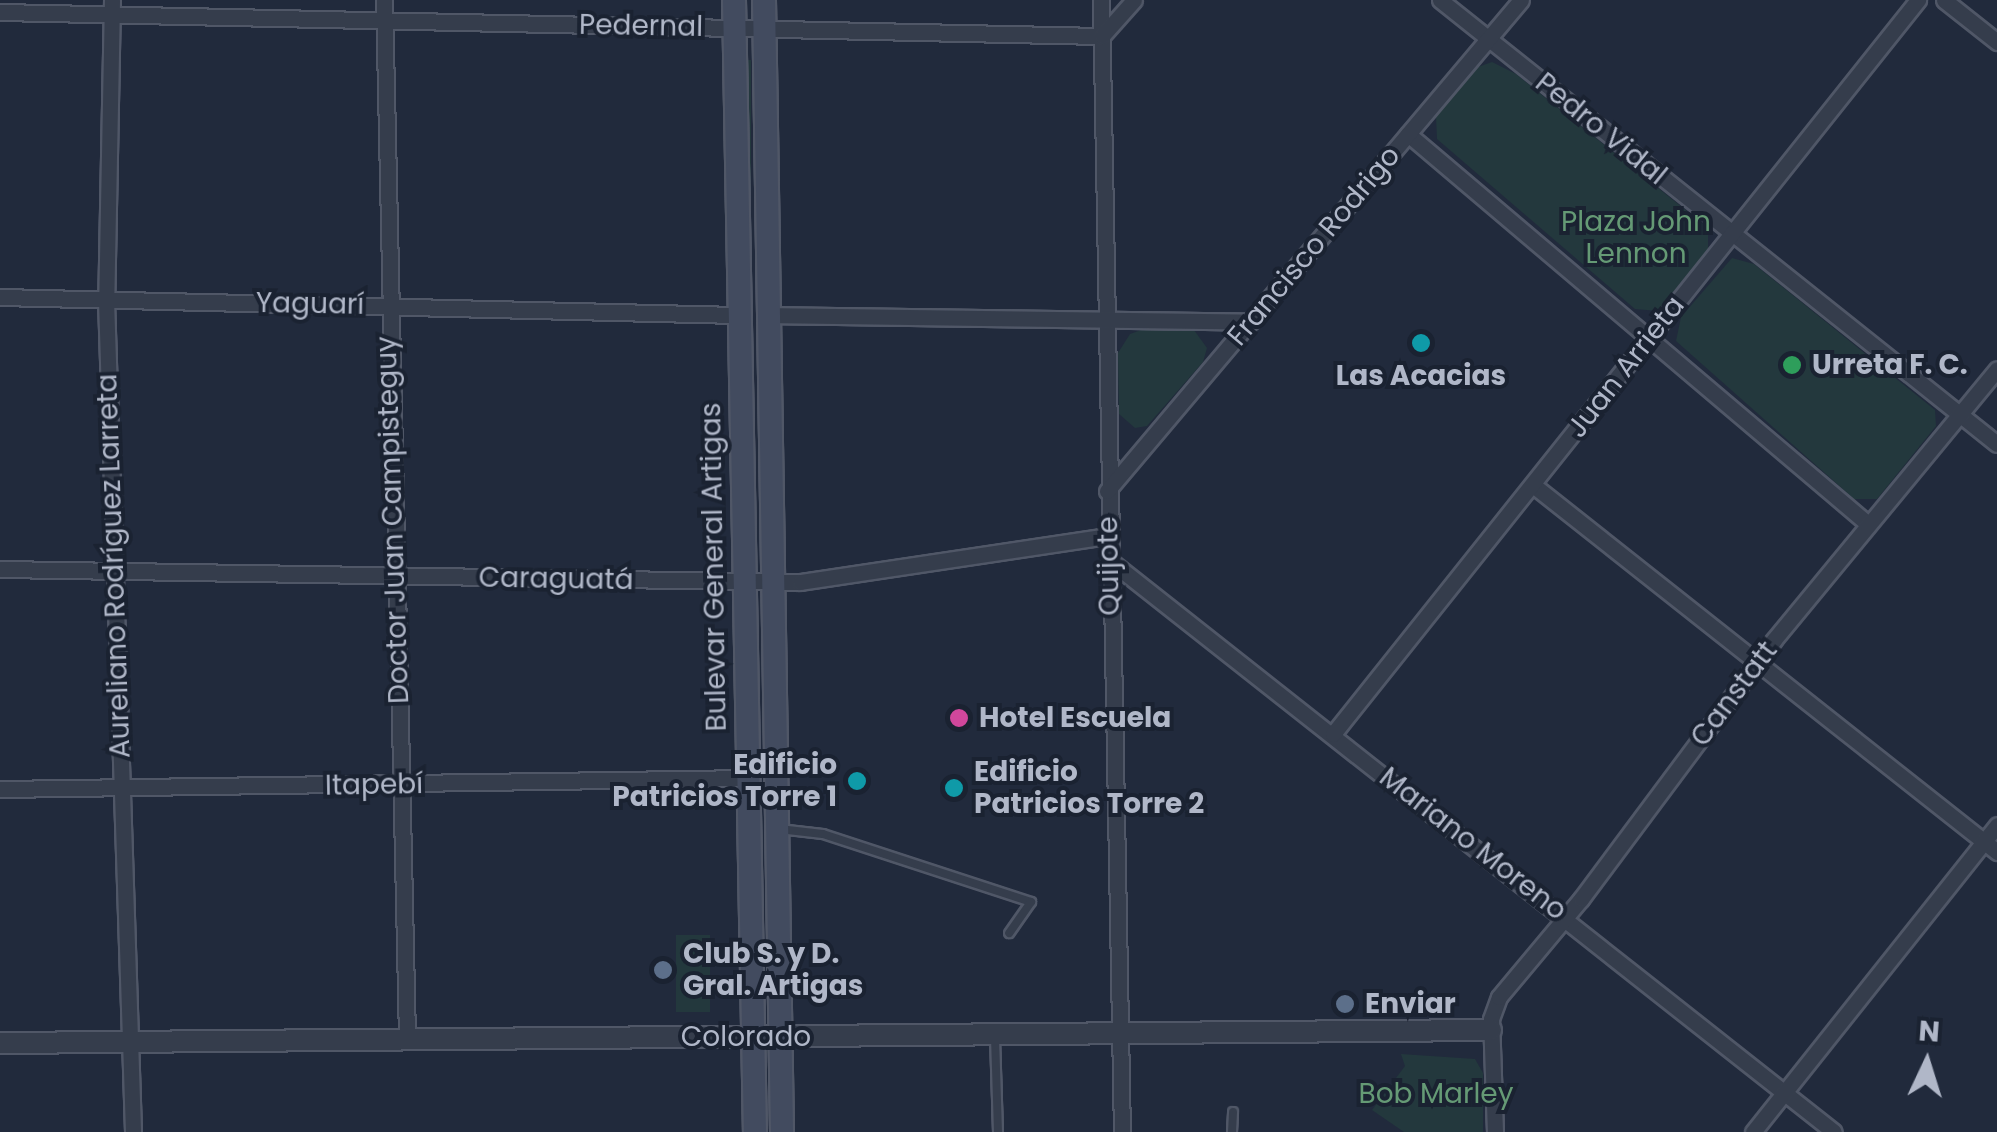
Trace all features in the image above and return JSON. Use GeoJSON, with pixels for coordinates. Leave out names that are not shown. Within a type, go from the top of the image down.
{"type":"FeatureCollection","features":[{"type":"Feature","properties":{"kind":"main road","name":"Bulevar General Artigas"},"geometry":{"type":"LineString","coordinates":[[734,0],[754,1132]]}},
{"type":"Feature","properties":{"kind":"main road","name":"Bulevar General Artigas"},"geometry":{"type":"LineString","coordinates":[[764,0],[782,1132]]}},
{"type":"Feature","properties":{"kind":"street","name":"Doctor Juan Campisteguy"},"geometry":{"type":"LineString","coordinates":[[384,0],[387,306],[407,1040]]}},
{"type":"Feature","properties":{"kind":"street","name":"Quijote"},"geometry":{"type":"LineString","coordinates":[[1101,0],[1107,490],[1122,1132]]}},
{"type":"Feature","properties":{"kind":"street"},"geometry":{"type":"LineString","coordinates":[[1102,36],[1134,0]]}},
{"type":"Feature","properties":{"kind":"street","name":"Pedro Vidal"},"geometry":{"type":"LineString","coordinates":[[1440,0],[1997,444]]}},
{"type":"Feature","properties":{"kind":"street","name":"Francisco Rodrigo"},"geometry":{"type":"LineString","coordinates":[[1107,490],[1520,0]]}},
{"type":"Feature","properties":{"kind":"street","name":"Juan Arrieta"},"geometry":{"type":"LineString","coordinates":[[1334,734],[1918,0]]}},
{"type":"Feature","properties":{"kind":"street"},"geometry":{"type":"LineString","coordinates":[[1944,0],[1997,42]]}},
{"type":"Feature","properties":{"kind":"street","name":"Pedernal"},"geometry":{"type":"LineString","coordinates":[[0,12],[112,7],[384,21],[1102,36]]}},
{"type":"Feature","properties":{"kind":"street","name":"Aureliano Rodríguez Larreta"},"geometry":{"type":"LineString","coordinates":[[112,7],[106,300],[133,1132]]}},
{"type":"Feature","properties":{"kind":"street"},"geometry":{"type":"LineString","coordinates":[[1408,134],[1868,524]]}},
{"type":"Feature","properties":{"kind":"street","name":"Yaguarí"},"geometry":{"type":"LineString","coordinates":[[0,297],[739,314]]}},
{"type":"Feature","properties":{"kind":"street"},"geometry":{"type":"LineString","coordinates":[[770,316],[1251,322]]}},
{"type":"Feature","properties":{"kind":"street","name":"Canstatt"},"geometry":{"type":"LineString","coordinates":[[1491,1030],[1498,997],[1566,918],[1868,524],[1997,369]]}},
{"type":"Feature","properties":{"kind":"street"},"geometry":{"type":"LineString","coordinates":[[1533,485],[1990,846]]}},
{"type":"Feature","properties":{"kind":"street","name":"Caraguatá"},"geometry":{"type":"LineString","coordinates":[[0,569],[772,582],[1108,536]]}},
{"type":"Feature","properties":{"kind":"street","name":"Mariano Moreno"},"geometry":{"type":"LineString","coordinates":[[1109,560],[1834,1132]]}},
{"type":"Feature","properties":{"kind":"street","name":"Itapebí"},"geometry":{"type":"LineString","coordinates":[[0,789],[748,778]]}},
{"type":"Feature","properties":{"kind":"street"},"geometry":{"type":"LineString","coordinates":[[1753,1132],[1990,846],[1997,825]]}},
{"type":"Feature","properties":{"kind":"street"},"geometry":{"type":"LineString","coordinates":[[1491,1030],[1494,1132]]}},
{"type":"Feature","properties":{"kind":"street","name":"Colorado"},"geometry":{"type":"LineString","coordinates":[[0,1044],[1491,1030]]}},
{"type":"Feature","properties":{"kind":"lane"},"geometry":{"type":"LineString","coordinates":[[779,829],[823,834],[1031,902],[1009,933]]}},
{"type":"Feature","properties":{"kind":"lane"},"geometry":{"type":"LineString","coordinates":[[994,1035],[998,1132]]}},
{"type":"Feature","properties":{"kind":"lane"},"geometry":{"type":"LineString","coordinates":[[1232,1112],[1232,1132]]}},
{"type":"Feature","properties":{"kind":"green space"},"geometry":{"type":"Polygon","coordinates":[[[747,60],[751,60],[751,280],[747,280],[747,60]]]}},
{"type":"Feature","properties":{"kind":"green space","name":"Plaza John Lennon"},"geometry":{"type":"Polygon","coordinates":[[[1492,62],[1516,74],[1708,228],[1708,249],[1658,311],[1635,309],[1437,139],[1436,117],[1478,67],[1492,62]]]}},
{"type":"Feature","properties":{"kind":"green space","name":"Urreta F. C."},"geometry":{"type":"Polygon","coordinates":[[[1732,258],[1754,264],[1935,410],[1936,426],[1877,499],[1854,499],[1676,341],[1681,317],[1732,258]]]}},
{"type":"Feature","properties":{"kind":"green space"},"geometry":{"type":"Polygon","coordinates":[[[1144,329],[1194,330],[1207,348],[1203,362],[1147,426],[1135,428],[1119,414],[1118,353],[1130,334],[1144,329]]]}},
{"type":"Feature","properties":{"kind":"green space"},"geometry":{"type":"Polygon","coordinates":[[[676,935],[710,935],[710,1012],[676,1012],[676,935]]]}},
{"type":"Feature","properties":{"kind":"green space","name":"Bob Marley"},"geometry":{"type":"Polygon","coordinates":[[[1401,1054],[1475,1059],[1483,1073],[1483,1132],[1404,1132],[1372,1110],[1405,1066],[1401,1054]]]}},
{"type":"Feature","properties":{"kind":"place","name":"Las Acacias"},"geometry":{"type":"Point","coordinates":[1421,343]}},
{"type":"Feature","properties":{"kind":"place","name":"Urreta F. C."},"geometry":{"type":"Point","coordinates":[1792,365]}},
{"type":"Feature","properties":{"kind":"place","name":"Hotel Escuela"},"geometry":{"type":"Point","coordinates":[959,718]}},
{"type":"Feature","properties":{"kind":"place","name":"Edificio Patricios Torre 1"},"geometry":{"type":"Point","coordinates":[857,781]}},
{"type":"Feature","properties":{"kind":"place","name":"Edificio Patricios Torre 2"},"geometry":{"type":"Point","coordinates":[954,788]}},
{"type":"Feature","properties":{"kind":"place","name":"Club S. y D. Gral. Artigas"},"geometry":{"type":"Point","coordinates":[663,970]}},
{"type":"Feature","properties":{"kind":"place","name":"Enviar"},"geometry":{"type":"Point","coordinates":[1345,1004]}}]}
